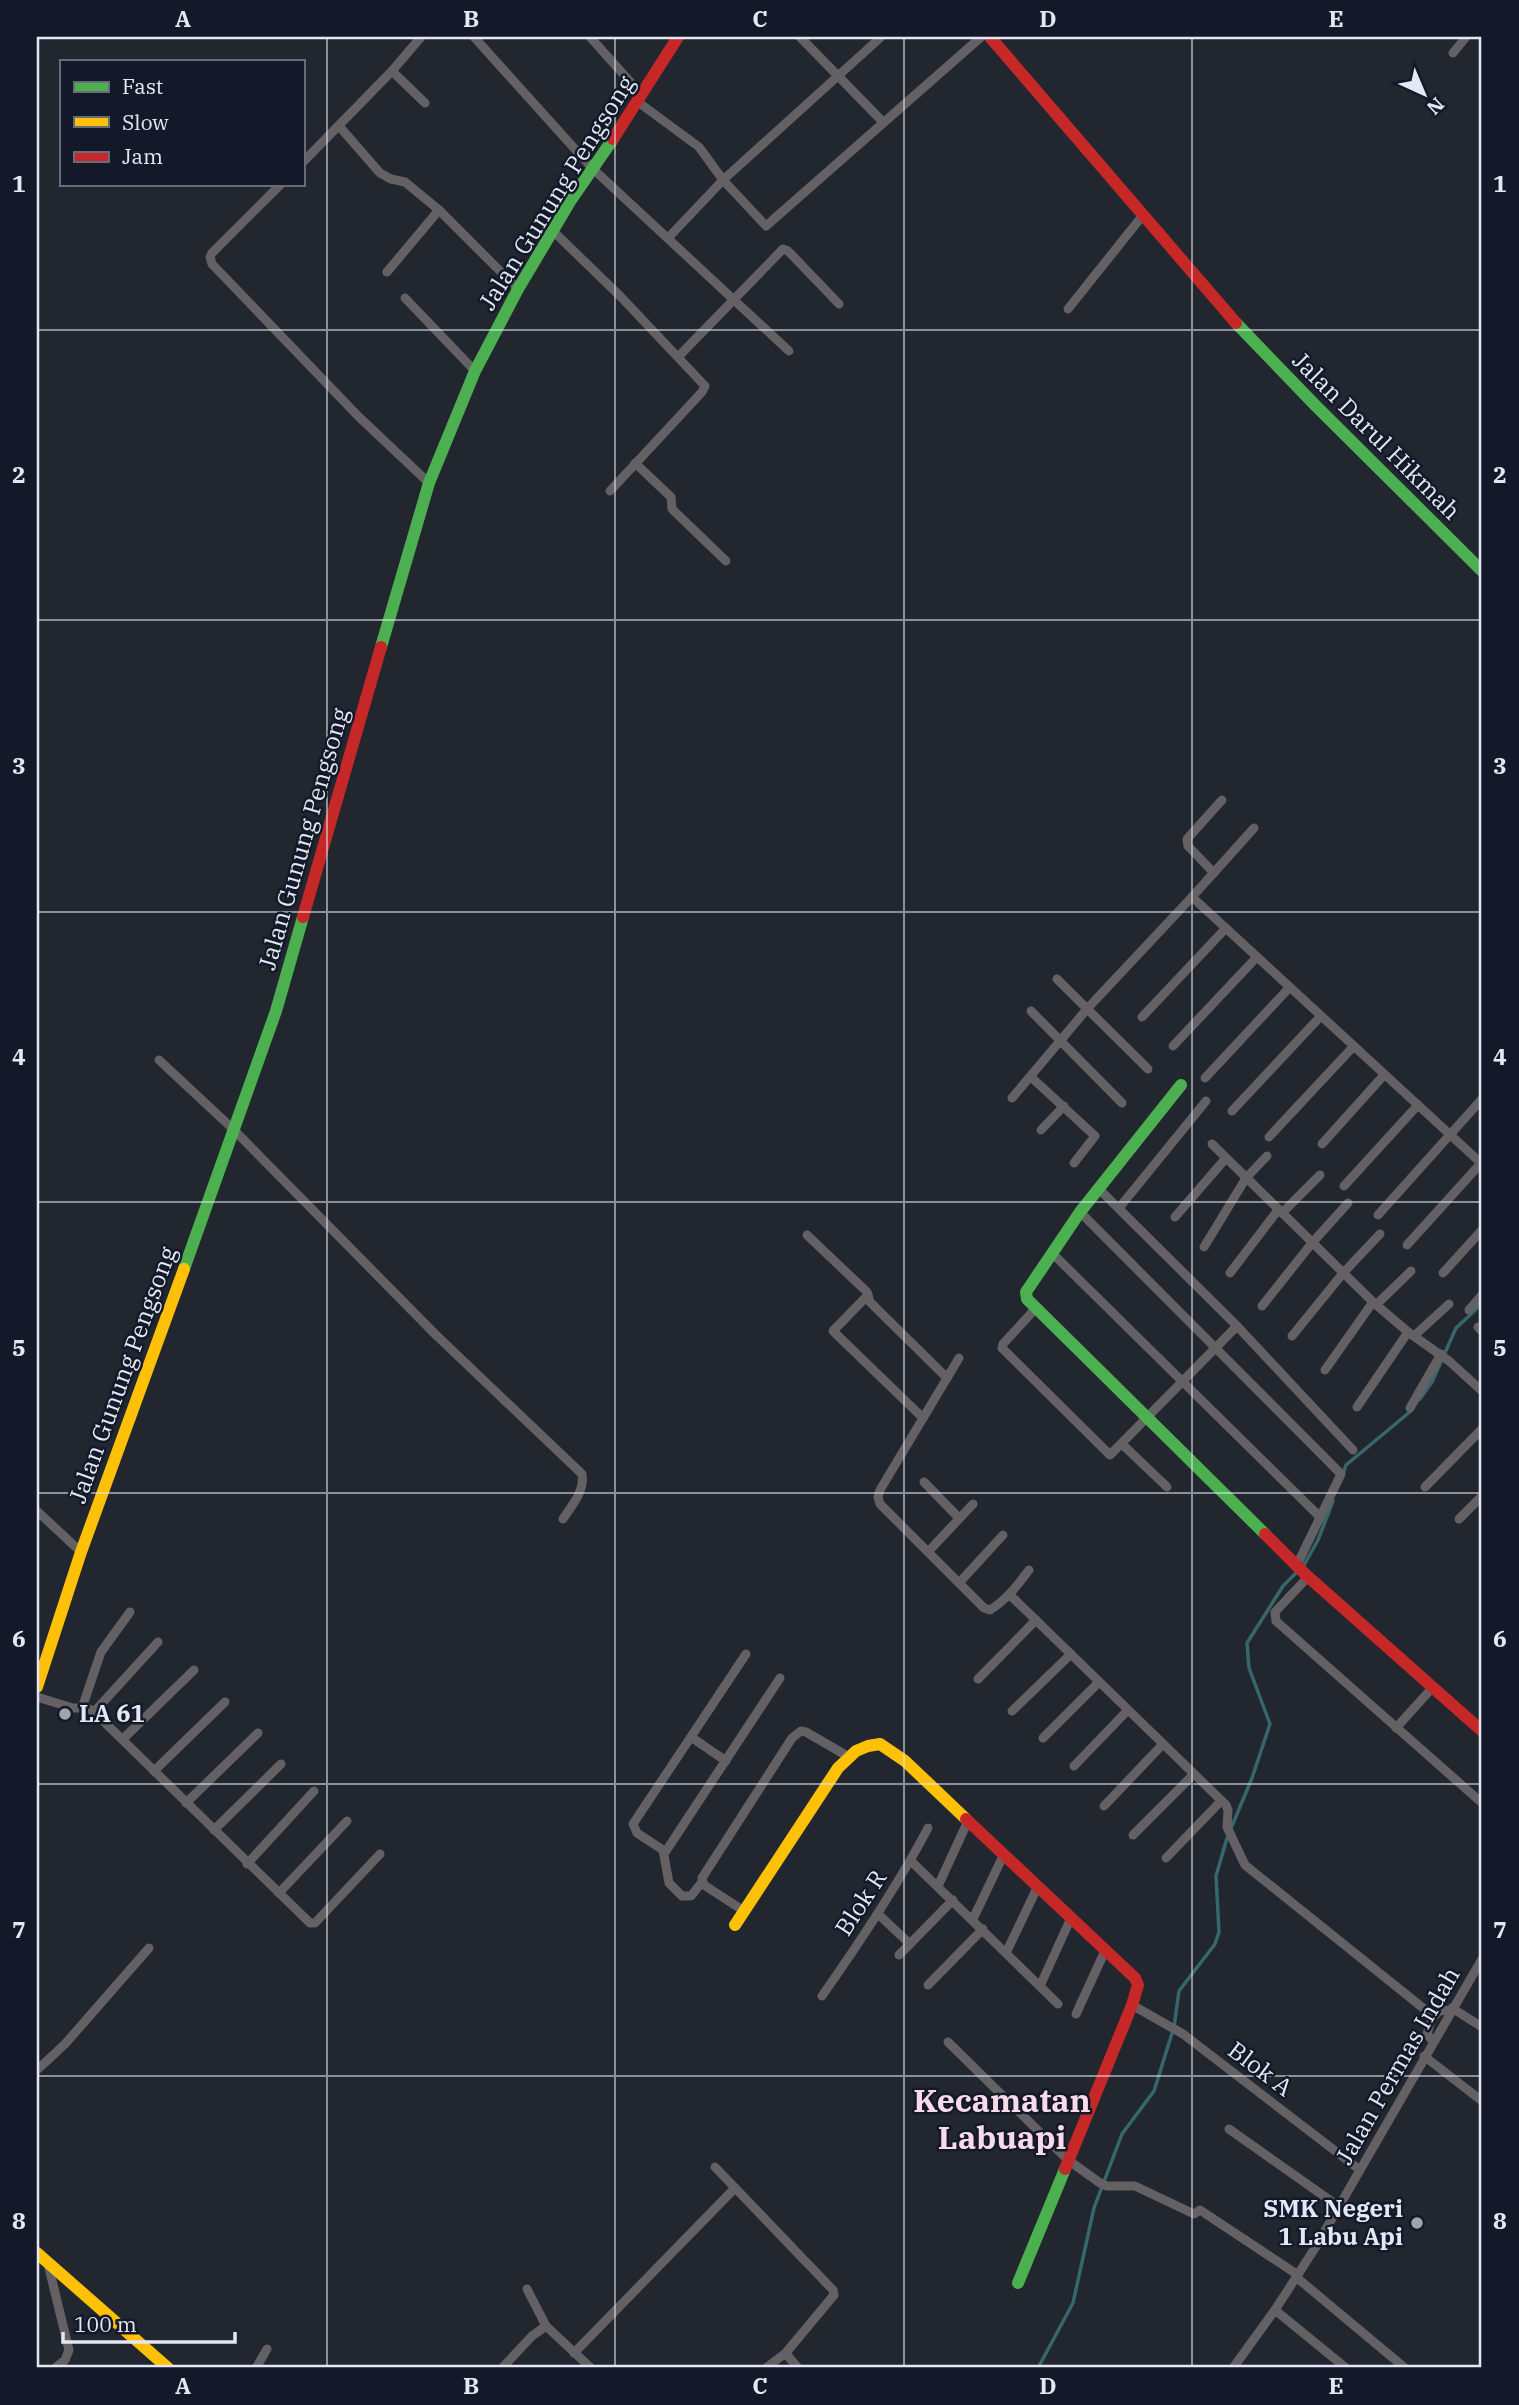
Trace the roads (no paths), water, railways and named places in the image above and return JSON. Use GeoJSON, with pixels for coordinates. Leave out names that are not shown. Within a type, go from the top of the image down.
{"type":"FeatureCollection","features":[{"type":"Feature","properties":{"kind":"main road","name":"Jalan Gunung Pengsong"},"geometry":{"type":"LineString","coordinates":[[37,1687],[80,1552],[112,1470],[292,960],[429,483],[475,371],[518,289],[592,168],[640,99],[678,37]]}},
{"type":"Feature","properties":{"kind":"main road","name":"Jalan Darul Hikmah"},"geometry":{"type":"LineString","coordinates":[[990,37],[1241,328],[1482,571]]}},
{"type":"Feature","properties":{"kind":"main road"},"geometry":{"type":"LineString","coordinates":[[1181,1085],[1080,1212],[1026,1292],[1027,1299],[1302,1571],[1482,1731]]}},
{"type":"Feature","properties":{"kind":"main road"},"geometry":{"type":"LineString","coordinates":[[735,1925],[838,1768],[849,1756],[870,1745],[884,1745],[905,1761],[1138,1981],[1132,2005],[1018,2283]]}},
{"type":"Feature","properties":{"kind":"main road"},"geometry":{"type":"LineString","coordinates":[[37,2253],[162,2367]]}},
{"type":"Feature","properties":{"kind":"street"},"geometry":{"type":"LineString","coordinates":[[304,161],[392,71],[421,37]]}},
{"type":"Feature","properties":{"kind":"street"},"geometry":{"type":"LineString","coordinates":[[474,37],[592,168],[789,351]]}},
{"type":"Feature","properties":{"kind":"street"},"geometry":{"type":"LineString","coordinates":[[590,37],[640,99],[699,147],[723,180],[766,225],[981,37]]}},
{"type":"Feature","properties":{"kind":"street"},"geometry":{"type":"LineString","coordinates":[[800,37],[883,122]]}},
{"type":"Feature","properties":{"kind":"street"},"geometry":{"type":"LineString","coordinates":[[669,237],[723,180],[881,37]]}},
{"type":"Feature","properties":{"kind":"street"},"geometry":{"type":"LineString","coordinates":[[1453,53],[1466,37]]}},
{"type":"Feature","properties":{"kind":"street"},"geometry":{"type":"LineString","coordinates":[[392,71],[425,103]]}},
{"type":"Feature","properties":{"kind":"street"},"geometry":{"type":"LineString","coordinates":[[339,126],[380,173],[405,182],[439,209],[518,289]]}},
{"type":"Feature","properties":{"kind":"street"},"geometry":{"type":"LineString","coordinates":[[279,186],[212,253],[212,264],[358,416],[429,483]]}},
{"type":"Feature","properties":{"kind":"street"},"geometry":{"type":"LineString","coordinates":[[387,272],[439,209]]}},
{"type":"Feature","properties":{"kind":"street"},"geometry":{"type":"LineString","coordinates":[[1068,309],[1143,215]]}},
{"type":"Feature","properties":{"kind":"street"},"geometry":{"type":"LineString","coordinates":[[553,231],[704,384],[704,389],[610,491]]}},
{"type":"Feature","properties":{"kind":"street"},"geometry":{"type":"LineString","coordinates":[[678,357],[781,251],[786,249],[839,304]]}},
{"type":"Feature","properties":{"kind":"street"},"geometry":{"type":"LineString","coordinates":[[405,298],[475,371]]}},
{"type":"Feature","properties":{"kind":"street"},"geometry":{"type":"LineString","coordinates":[[635,463],[671,497],[672,509],[726,561]]}},
{"type":"Feature","properties":{"kind":"street"},"geometry":{"type":"LineString","coordinates":[[1214,873],[1188,846],[1187,839],[1222,800]]}},
{"type":"Feature","properties":{"kind":"street"},"geometry":{"type":"LineString","coordinates":[[1012,1098],[1087,1009],[1254,828]]}},
{"type":"Feature","properties":{"kind":"street"},"geometry":{"type":"LineString","coordinates":[[1192,897],[1482,1163],[1407,1245]]}},
{"type":"Feature","properties":{"kind":"street"},"geometry":{"type":"LineString","coordinates":[[1142,1017],[1226,928]]}},
{"type":"Feature","properties":{"kind":"street"},"geometry":{"type":"LineString","coordinates":[[1173,1046],[1256,958]]}},
{"type":"Feature","properties":{"kind":"street"},"geometry":{"type":"LineString","coordinates":[[1057,979],[1148,1069]]}},
{"type":"Feature","properties":{"kind":"street"},"geometry":{"type":"LineString","coordinates":[[1205,1078],[1289,988]]}},
{"type":"Feature","properties":{"kind":"street"},"geometry":{"type":"LineString","coordinates":[[1031,1011],[1122,1103]]}},
{"type":"Feature","properties":{"kind":"street"},"geometry":{"type":"LineString","coordinates":[[1233,1111],[1320,1017]]}},
{"type":"Feature","properties":{"kind":"street"},"geometry":{"type":"LineString","coordinates":[[1269,1137],[1353,1047]]}},
{"type":"Feature","properties":{"kind":"street"},"geometry":{"type":"LineString","coordinates":[[159,1060],[233,1129],[435,1334],[582,1474],[583,1485],[563,1519]]}},
{"type":"Feature","properties":{"kind":"street"},"geometry":{"type":"LineString","coordinates":[[1322,1144],[1384,1075]]}},
{"type":"Feature","properties":{"kind":"street"},"geometry":{"type":"LineString","coordinates":[[1031,1077],[1095,1136],[1074,1163]]}},
{"type":"Feature","properties":{"kind":"street"},"geometry":{"type":"LineString","coordinates":[[1378,1215],[1482,1098]]}},
{"type":"Feature","properties":{"kind":"street"},"geometry":{"type":"LineString","coordinates":[[1119,1208],[1206,1101]]}},
{"type":"Feature","properties":{"kind":"street"},"geometry":{"type":"LineString","coordinates":[[1344,1186],[1418,1105]]}},
{"type":"Feature","properties":{"kind":"street"},"geometry":{"type":"LineString","coordinates":[[1041,1130],[1063,1106]]}},
{"type":"Feature","properties":{"kind":"street"},"geometry":{"type":"LineString","coordinates":[[1212,1144],[1375,1304],[1479,1387],[1482,1376]]}},
{"type":"Feature","properties":{"kind":"street"},"geometry":{"type":"LineString","coordinates":[[1204,1247],[1246,1178],[1267,1156]]}},
{"type":"Feature","properties":{"kind":"street"},"geometry":{"type":"LineString","coordinates":[[1175,1217],[1226,1158]]}},
{"type":"Feature","properties":{"kind":"street"},"geometry":{"type":"LineString","coordinates":[[1230,1273],[1280,1212],[1320,1175]]}},
{"type":"Feature","properties":{"kind":"street"},"geometry":{"type":"LineString","coordinates":[[1099,1189],[1237,1326],[1353,1450]]}},
{"type":"Feature","properties":{"kind":"street"},"geometry":{"type":"LineString","coordinates":[[1262,1306],[1348,1203]]}},
{"type":"Feature","properties":{"kind":"street"},"geometry":{"type":"LineString","coordinates":[[1080,1212],[1341,1474],[1320,1517],[1302,1571],[1275,1612],[1276,1621],[1482,1803]]}},
{"type":"Feature","properties":{"kind":"street"},"geometry":{"type":"LineString","coordinates":[[1443,1273],[1482,1230]]}},
{"type":"Feature","properties":{"kind":"street"},"geometry":{"type":"LineString","coordinates":[[1292,1336],[1344,1272],[1380,1234]]}},
{"type":"Feature","properties":{"kind":"street"},"geometry":{"type":"LineString","coordinates":[[807,1235],[947,1378]]}},
{"type":"Feature","properties":{"kind":"street"},"geometry":{"type":"LineString","coordinates":[[1052,1253],[1320,1517]]}},
{"type":"Feature","properties":{"kind":"street"},"geometry":{"type":"LineString","coordinates":[[1325,1370],[1375,1304],[1411,1271]]}},
{"type":"Feature","properties":{"kind":"street"},"geometry":{"type":"LineString","coordinates":[[868,1295],[833,1331],[923,1418]]}},
{"type":"Feature","properties":{"kind":"street"},"geometry":{"type":"LineString","coordinates":[[1469,1310],[1482,1295]]}},
{"type":"Feature","properties":{"kind":"street"},"geometry":{"type":"LineString","coordinates":[[1357,1407],[1411,1334],[1449,1304]]}},
{"type":"Feature","properties":{"kind":"street"},"geometry":{"type":"LineString","coordinates":[[1035,1309],[1003,1344],[1002,1349],[1108,1454],[1112,1454],[1237,1326]]}},
{"type":"Feature","properties":{"kind":"street"},"geometry":{"type":"LineString","coordinates":[[1410,1408],[1441,1354]]}},
{"type":"Feature","properties":{"kind":"street"},"geometry":{"type":"LineString","coordinates":[[959,1359],[880,1490],[880,1504],[984,1608],[990,1610],[1010,1595],[1029,1570]]}},
{"type":"Feature","properties":{"kind":"street"},"geometry":{"type":"LineString","coordinates":[[1425,1487],[1482,1429]]}},
{"type":"Feature","properties":{"kind":"street"},"geometry":{"type":"LineString","coordinates":[[1122,1444],[1167,1487]]}},
{"type":"Feature","properties":{"kind":"street"},"geometry":{"type":"LineString","coordinates":[[924,1482],[960,1518]]}},
{"type":"Feature","properties":{"kind":"street"},"geometry":{"type":"LineString","coordinates":[[1459,1519],[1482,1496]]}},
{"type":"Feature","properties":{"kind":"street"},"geometry":{"type":"LineString","coordinates":[[928,1552],[973,1504]]}},
{"type":"Feature","properties":{"kind":"street"},"geometry":{"type":"LineString","coordinates":[[37,1511],[80,1552]]}},
{"type":"Feature","properties":{"kind":"street"},"geometry":{"type":"LineString","coordinates":[[959,1583],[1003,1535]]}},
{"type":"Feature","properties":{"kind":"street"},"geometry":{"type":"LineString","coordinates":[[1010,1595],[1221,1801],[1228,1810],[1227,1827],[1245,1865],[1433,2016]]}},
{"type":"Feature","properties":{"kind":"street"},"geometry":{"type":"LineString","coordinates":[[82,1708],[101,1652],[130,1612]]}},
{"type":"Feature","properties":{"kind":"street"},"geometry":{"type":"LineString","coordinates":[[978,1678],[1036,1620]]}},
{"type":"Feature","properties":{"kind":"street"},"geometry":{"type":"LineString","coordinates":[[94,1712],[158,1642]]}},
{"type":"Feature","properties":{"kind":"street"},"geometry":{"type":"LineString","coordinates":[[746,1654],[633,1824],[637,1833],[663,1850],[669,1883],[682,1896],[691,1896],[702,1882],[702,1878],[797,1733],[806,1732],[849,1756]]}},
{"type":"Feature","properties":{"kind":"street"},"geometry":{"type":"LineString","coordinates":[[1012,1711],[1071,1654]]}},
{"type":"Feature","properties":{"kind":"street"},"geometry":{"type":"LineString","coordinates":[[123,1739],[194,1670]]}},
{"type":"Feature","properties":{"kind":"street"},"geometry":{"type":"LineString","coordinates":[[664,1854],[780,1678]]}},
{"type":"Feature","properties":{"kind":"street"},"geometry":{"type":"LineString","coordinates":[[1043,1738],[1099,1682]]}},
{"type":"Feature","properties":{"kind":"street"},"geometry":{"type":"LineString","coordinates":[[1396,1728],[1433,1687]]}},
{"type":"Feature","properties":{"kind":"street"},"geometry":{"type":"LineString","coordinates":[[37,1697],[73,1709],[87,1708],[94,1712],[310,1923],[313,1923],[380,1854]]}},
{"type":"Feature","properties":{"kind":"street"},"geometry":{"type":"LineString","coordinates":[[154,1771],[225,1702]]}},
{"type":"Feature","properties":{"kind":"street"},"geometry":{"type":"LineString","coordinates":[[1074,1766],[1128,1710]]}},
{"type":"Feature","properties":{"kind":"street"},"geometry":{"type":"LineString","coordinates":[[186,1803],[258,1732]]}},
{"type":"Feature","properties":{"kind":"street"},"geometry":{"type":"LineString","coordinates":[[691,1737],[726,1761]]}},
{"type":"Feature","properties":{"kind":"street"},"geometry":{"type":"LineString","coordinates":[[1104,1806],[1163,1744]]}},
{"type":"Feature","properties":{"kind":"street"},"geometry":{"type":"LineString","coordinates":[[214,1830],[281,1764]]}},
{"type":"Feature","properties":{"kind":"street"},"geometry":{"type":"LineString","coordinates":[[1133,1835],[1194,1774]]}},
{"type":"Feature","properties":{"kind":"street"},"geometry":{"type":"LineString","coordinates":[[247,1864],[314,1791]]}},
{"type":"Feature","properties":{"kind":"street"},"geometry":{"type":"LineString","coordinates":[[1166,1858],[1221,1801]]}},
{"type":"Feature","properties":{"kind":"street"},"geometry":{"type":"LineString","coordinates":[[279,1894],[347,1821]]}},
{"type":"Feature","properties":{"kind":"street"},"geometry":{"type":"LineString","coordinates":[[938,1886],[968,1821]]}},
{"type":"Feature","properties":{"kind":"street","name":"Blok R"},"geometry":{"type":"LineString","coordinates":[[822,1996],[878,1914],[928,1828]]}},
{"type":"Feature","properties":{"kind":"street"},"geometry":{"type":"LineString","coordinates":[[973,1920],[1004,1854]]}},
{"type":"Feature","properties":{"kind":"street"},"geometry":{"type":"LineString","coordinates":[[911,1861],[1058,2004]]}},
{"type":"Feature","properties":{"kind":"street"},"geometry":{"type":"LineString","coordinates":[[702,1882],[744,1911]]}},
{"type":"Feature","properties":{"kind":"street"},"geometry":{"type":"LineString","coordinates":[[1006,1953],[1038,1886]]}},
{"type":"Feature","properties":{"kind":"street"},"geometry":{"type":"LineString","coordinates":[[899,1955],[953,1900]]}},
{"type":"Feature","properties":{"kind":"street"},"geometry":{"type":"LineString","coordinates":[[878,1914],[910,1944]]}},
{"type":"Feature","properties":{"kind":"street"},"geometry":{"type":"LineString","coordinates":[[1040,1986],[1070,1918]]}},
{"type":"Feature","properties":{"kind":"street"},"geometry":{"type":"LineString","coordinates":[[928,1985],[983,1929]]}},
{"type":"Feature","properties":{"kind":"street"},"geometry":{"type":"LineString","coordinates":[[37,2070],[65,2044],[149,1948]]}},
{"type":"Feature","properties":{"kind":"street"},"geometry":{"type":"LineString","coordinates":[[1076,2014],[1105,1951]]}},
{"type":"Feature","properties":{"kind":"street","name":"Jalan Permas Indah"},"geometry":{"type":"LineString","coordinates":[[1233,2368],[1297,2276],[1482,1959]]}},
{"type":"Feature","properties":{"kind":"street","name":"Blok A"},"geometry":{"type":"LineString","coordinates":[[1132,2005],[1183,2034],[1360,2170]]}},
{"type":"Feature","properties":{"kind":"street"},"geometry":{"type":"LineString","coordinates":[[1433,2041],[1427,2030],[1433,2016],[1439,2011],[1452,2009],[1482,2027]]}},
{"type":"Feature","properties":{"kind":"street"},"geometry":{"type":"LineString","coordinates":[[948,2042],[1069,2160],[1104,2185],[1135,2186],[1194,2214],[1200,2210],[1297,2276],[1405,2368]]}},
{"type":"Feature","properties":{"kind":"street"},"geometry":{"type":"LineString","coordinates":[[1424,2056],[1482,2101]]}},
{"type":"Feature","properties":{"kind":"street"},"geometry":{"type":"LineString","coordinates":[[1229,2129],[1338,2206]]}},
{"type":"Feature","properties":{"kind":"street"},"geometry":{"type":"LineString","coordinates":[[715,2167],[833,2290],[834,2294],[784,2355],[766,2368]]}},
{"type":"Feature","properties":{"kind":"street"},"geometry":{"type":"LineString","coordinates":[[574,2353],[735,2189]]}},
{"type":"Feature","properties":{"kind":"street"},"geometry":{"type":"LineString","coordinates":[[48,2263],[69,2350],[65,2360],[55,2368]]}},
{"type":"Feature","properties":{"kind":"street"},"geometry":{"type":"LineString","coordinates":[[527,2289],[546,2326],[591,2368]]}},
{"type":"Feature","properties":{"kind":"street"},"geometry":{"type":"LineString","coordinates":[[1275,2310],[1346,2368]]}},
{"type":"Feature","properties":{"kind":"street"},"geometry":{"type":"LineString","coordinates":[[502,2368],[532,2336],[546,2326]]}},
{"type":"Feature","properties":{"kind":"street"},"geometry":{"type":"LineString","coordinates":[[256,2368],[267,2349]]}},
{"type":"Feature","properties":{"kind":"street"},"geometry":{"type":"LineString","coordinates":[[784,2355],[798,2368]]}},
{"type":"Feature","properties":{"kind":"waterway"},"geometry":{"type":"LineString","coordinates":[[1420,1399],[1432,1382],[1456,1328],[1482,1304]]}},
{"type":"Feature","properties":{"kind":"waterway"},"geometry":{"type":"LineString","coordinates":[[1343,1474],[1346,1465],[1411,1411]]}},
{"type":"Feature","properties":{"kind":"waterway"},"geometry":{"type":"LineString","coordinates":[[1303,1567],[1318,1540],[1333,1501]]}},
{"type":"Feature","properties":{"kind":"waterway"},"geometry":{"type":"LineString","coordinates":[[1038,2368],[1073,2303],[1094,2208],[1122,2134],[1154,2091],[1174,2027],[1179,1991],[1215,1944],[1219,1932],[1216,1876],[1227,1838],[1252,1778],[1270,1724],[1249,1668],[1247,1643],[1283,1586],[1297,1572]]}},
{"type":"Feature","properties":{"kind":"place","name":"LA 61"},"geometry":{"type":"Point","coordinates":[65,1714]}},
{"type":"Feature","properties":{"kind":"place","name":"SMK Negeri 1 Labu Api"},"geometry":{"type":"Point","coordinates":[1417,2223]}},
{"type":"Feature","properties":{"kind":"district","name":"Kecamatan Labuapi"},"geometry":{"type":"Point","coordinates":[1002,2120]}}]}
